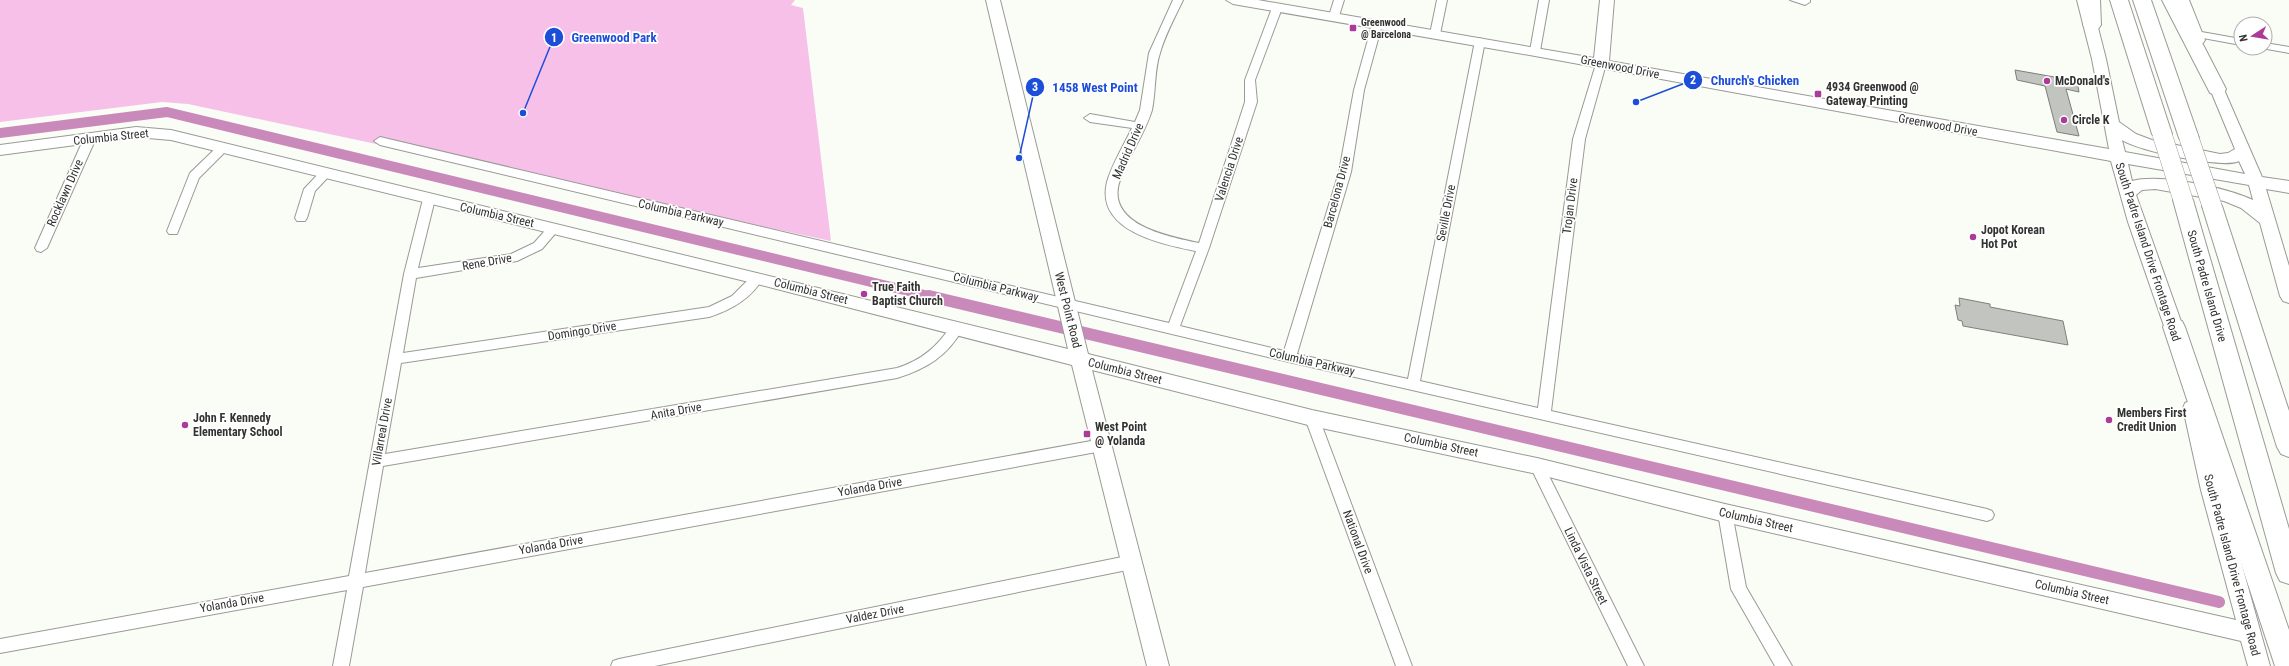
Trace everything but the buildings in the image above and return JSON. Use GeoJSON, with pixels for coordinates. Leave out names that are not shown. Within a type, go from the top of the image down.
{"type":"FeatureCollection","features":[{"type":"Feature","properties":{"kind":"highway"},"geometry":{"type":"LineString","coordinates":[[2091,0],[2092,25]]}},
{"type":"Feature","properties":{"kind":"highway","name":"South Padre Island Drive"},"geometry":{"type":"LineString","coordinates":[[2119,0],[2183,200],[2289,573]]}},
{"type":"Feature","properties":{"kind":"highway"},"geometry":{"type":"LineString","coordinates":[[2142,0],[2212,206],[2289,447]]}},
{"type":"Feature","properties":{"kind":"highway"},"geometry":{"type":"LineString","coordinates":[[2171,0],[2217,89]]}},
{"type":"Feature","properties":{"kind":"highway"},"geometry":{"type":"LineString","coordinates":[[2174,327],[2288,666]]}},
{"type":"Feature","properties":{"kind":"street","name":"West Point Road"},"geometry":{"type":"LineString","coordinates":[[993,0],[1079,354],[1158,666]]}},
{"type":"Feature","properties":{"kind":"street","name":"Madrid Drive"},"geometry":{"type":"LineString","coordinates":[[1178,0],[1154,53],[1149,95],[1140,126],[1114,182],[1112,191],[1113,202],[1125,220],[1138,231],[1155,238],[1203,248]]}},
{"type":"Feature","properties":{"kind":"street","name":"Greenwood Drive"},"geometry":{"type":"LineString","coordinates":[[1235,0],[1480,41],[2289,187]]}},
{"type":"Feature","properties":{"kind":"street"},"geometry":{"type":"LineString","coordinates":[[1334,16],[1339,0]]}},
{"type":"Feature","properties":{"kind":"street"},"geometry":{"type":"LineString","coordinates":[[1434,34],[1442,0]]}},
{"type":"Feature","properties":{"kind":"street"},"geometry":{"type":"LineString","coordinates":[[1535,51],[1544,0]]}},
{"type":"Feature","properties":{"kind":"street","name":"Trojan Drive"},"geometry":{"type":"LineString","coordinates":[[1544,414],[1579,139],[1601,64],[1607,0]]}},
{"type":"Feature","properties":{"kind":"street"},"geometry":{"type":"LineString","coordinates":[[1795,0],[1805,2],[1806,0]]}},
{"type":"Feature","properties":{"kind":"street","name":"South Padre Island Drive Frontage Road"},"geometry":{"type":"LineString","coordinates":[[2084,0],[2092,25],[2113,124],[2118,157],[2128,193],[2174,327],[2211,490],[2259,666]]}},
{"type":"Feature","properties":{"kind":"street"},"geometry":{"type":"LineString","coordinates":[[2182,0],[2217,89],[2256,181],[2289,296]]}},
{"type":"Feature","properties":{"kind":"street","name":"Valencia Drive"},"geometry":{"type":"LineString","coordinates":[[1173,329],[1203,248],[1251,102],[1250,80],[1277,8]]}},
{"type":"Feature","properties":{"kind":"street","name":"Barcelona Drive"},"geometry":{"type":"LineString","coordinates":[[1288,357],[1345,172],[1359,90],[1377,24]]}},
{"type":"Feature","properties":{"kind":"street"},"geometry":{"type":"LineString","coordinates":[[2196,34],[2233,41]]}},
{"type":"Feature","properties":{"kind":"street","name":"Seville Drive"},"geometry":{"type":"LineString","coordinates":[[1413,385],[1480,41]]}},
{"type":"Feature","properties":{"kind":"street"},"geometry":{"type":"LineString","coordinates":[[2273,47],[2289,50]]}},
{"type":"Feature","properties":{"kind":"street"},"geometry":{"type":"LineString","coordinates":[[1090,118],[1140,126]]}},
{"type":"Feature","properties":{"kind":"street"},"geometry":{"type":"LineString","coordinates":[[2113,124],[2130,138],[2149,146],[2220,159],[2232,158],[2243,151]]}},
{"type":"Feature","properties":{"kind":"street","name":"Columbia Street"},"geometry":{"type":"LineString","coordinates":[[0,150],[136,132],[156,133],[554,228],[957,328],[1079,354],[1312,418],[1537,466],[1725,513],[2251,633]]}},
{"type":"Feature","properties":{"kind":"street","name":"Rocklawn Drive"},"geometry":{"type":"LineString","coordinates":[[41,248],[90,138]]}},
{"type":"Feature","properties":{"kind":"street","name":"Columbia Parkway"},"geometry":{"type":"LineString","coordinates":[[380,141],[1068,309],[1173,329],[1288,357],[1986,515]]}},
{"type":"Feature","properties":{"kind":"street"},"geometry":{"type":"LineString","coordinates":[[173,231],[194,176],[222,148]]}},
{"type":"Feature","properties":{"kind":"street"},"geometry":{"type":"LineString","coordinates":[[301,218],[310,188],[326,173]]}},
{"type":"Feature","properties":{"kind":"street"},"geometry":{"type":"LineString","coordinates":[[2128,193],[2138,185],[2155,183],[2227,196],[2247,204],[2267,220]]}},
{"type":"Feature","properties":{"kind":"street","name":"Villarreal Drive"},"geometry":{"type":"LineString","coordinates":[[341,666],[410,274],[429,199]]}},
{"type":"Feature","properties":{"kind":"street","name":"Rene Drive"},"geometry":{"type":"LineString","coordinates":[[410,274],[499,262],[518,257],[538,246],[554,228]]}},
{"type":"Feature","properties":{"kind":"street","name":"Domingo Drive"},"geometry":{"type":"LineString","coordinates":[[395,359],[709,312],[733,304],[757,278]]}},
{"type":"Feature","properties":{"kind":"street","name":"Anita Drive"},"geometry":{"type":"LineString","coordinates":[[377,461],[897,373],[914,368],[938,355],[957,328]]}},
{"type":"Feature","properties":{"kind":"street","name":"National Drive"},"geometry":{"type":"LineString","coordinates":[[1312,418],[1404,666]]}},
{"type":"Feature","properties":{"kind":"street","name":"Yolanda Drive"},"geometry":{"type":"LineString","coordinates":[[0,646],[1102,445]]}},
{"type":"Feature","properties":{"kind":"street","name":"Linda Vista Street"},"geometry":{"type":"LineString","coordinates":[[1537,466],[1636,666]]}},
{"type":"Feature","properties":{"kind":"street"},"geometry":{"type":"LineString","coordinates":[[1725,513],[1739,589],[1784,666]]}},
{"type":"Feature","properties":{"kind":"street","name":"Valdez Drive"},"geometry":{"type":"LineString","coordinates":[[619,666],[1132,562]]}},
{"type":"Feature","properties":{"kind":"shaded area"},"geometry":{"type":"Polygon","coordinates":[[[0,0],[795,0],[791,5],[803,8],[831,241],[188,104],[162,102],[0,122],[0,0]]]}},
{"type":"Feature","properties":{"kind":"waterway"},"geometry":{"type":"LineString","coordinates":[[0,133],[167,112],[933,297]]}},
{"type":"Feature","properties":{"kind":"waterway"},"geometry":{"type":"LineString","coordinates":[[929,296],[2219,602]]}},
{"type":"Feature","properties":{"kind":"place","name":"Greenwood @ Barcelona"},"geometry":{"type":"Point","coordinates":[1353,28]}},
{"type":"Feature","properties":{"kind":"place","name":"McDonald's"},"geometry":{"type":"Point","coordinates":[2047,81]}},
{"type":"Feature","properties":{"kind":"place","name":"4934 Greenwood @ Gateway Printing"},"geometry":{"type":"Point","coordinates":[1818,94]}},
{"type":"Feature","properties":{"kind":"place","name":"Church's Chicken"},"geometry":{"type":"Point","coordinates":[1636,102]}},
{"type":"Feature","properties":{"kind":"place","name":"Greenwood Park"},"geometry":{"type":"Point","coordinates":[523,113]}},
{"type":"Feature","properties":{"kind":"place","name":"Circle K"},"geometry":{"type":"Point","coordinates":[2064,120]}},
{"type":"Feature","properties":{"kind":"place","name":"1458 West Point"},"geometry":{"type":"Point","coordinates":[1019,158]}},
{"type":"Feature","properties":{"kind":"place","name":"Jopot Korean Hot Pot"},"geometry":{"type":"Point","coordinates":[1973,237]}},
{"type":"Feature","properties":{"kind":"place","name":"True Faith Baptist Church"},"geometry":{"type":"Point","coordinates":[864,294]}},
{"type":"Feature","properties":{"kind":"place","name":"Members First Credit Union"},"geometry":{"type":"Point","coordinates":[2109,420]}},
{"type":"Feature","properties":{"kind":"place","name":"John F. Kennedy Elementary School"},"geometry":{"type":"Point","coordinates":[185,425]}},
{"type":"Feature","properties":{"kind":"place","name":"West Point @ Yolanda"},"geometry":{"type":"Point","coordinates":[1087,434]}}]}
